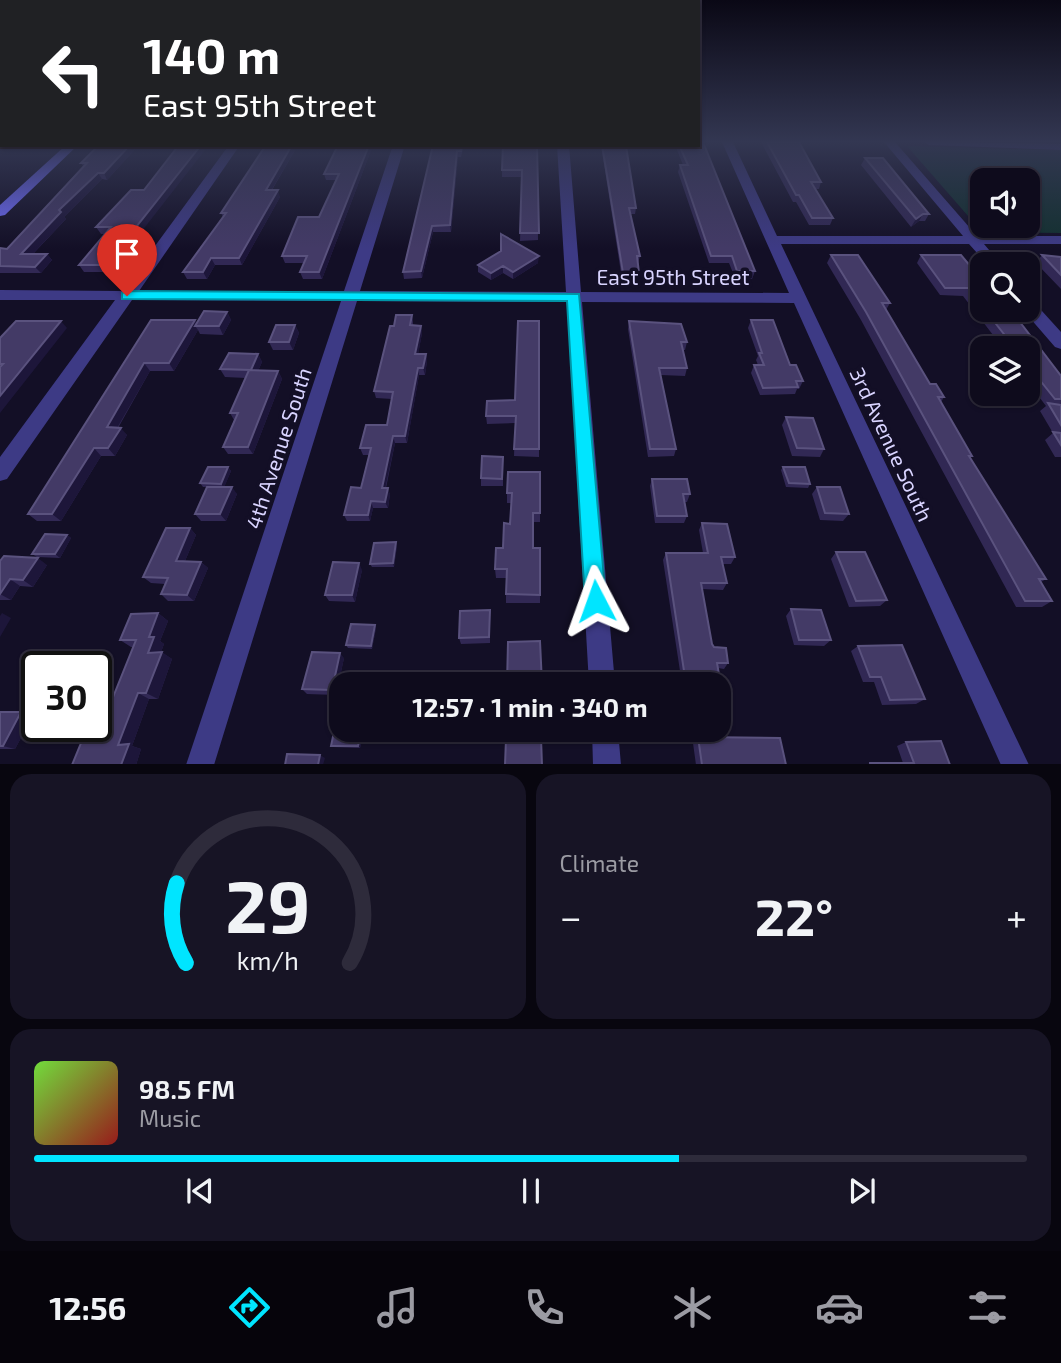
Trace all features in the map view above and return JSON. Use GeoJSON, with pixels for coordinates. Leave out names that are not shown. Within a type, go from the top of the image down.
{"type":"FeatureCollection","features":[{"type":"Feature","properties":{"kind":"main road"},"geometry":{"type":"LineString","coordinates":[[0,212],[37,178]]}},
{"type":"Feature","properties":{"kind":"street"},"geometry":{"type":"LineString","coordinates":[[0,473],[212,178]]}},
{"type":"Feature","properties":{"kind":"street","name":"4th Avenue South"},"geometry":{"type":"LineString","coordinates":[[200,764],[389,178]]}},
{"type":"Feature","properties":{"kind":"street"},"geometry":{"type":"LineString","coordinates":[[565,178],[601,672]]}},
{"type":"Feature","properties":{"kind":"street","name":"3rd Avenue South"},"geometry":{"type":"LineString","coordinates":[[744,178],[1015,764]]}},
{"type":"Feature","properties":{"kind":"street"},"geometry":{"type":"LineString","coordinates":[[919,178],[983,252]]}},
{"type":"Feature","properties":{"kind":"street"},"geometry":{"type":"LineString","coordinates":[[773,240],[1061,240]]}},
{"type":"Feature","properties":{"kind":"street","name":"East 95th Street"},"geometry":{"type":"LineString","coordinates":[[0,295],[800,298]]}},
{"type":"Feature","properties":{"kind":"street"},"geometry":{"type":"LineString","coordinates":[[1040,319],[1061,343]]}},
{"type":"Feature","properties":{"kind":"street"},"geometry":{"type":"LineString","coordinates":[[606,742],[607,764]]}},
{"type":"Feature","properties":{"kind":"green space"},"geometry":{"type":"Polygon","coordinates":[[[935,178],[970,178],[970,218],[935,178]]]}},
{"type":"Feature","properties":{"kind":"green space"},"geometry":{"type":"Polygon","coordinates":[[[1040,178],[1061,178],[1061,233],[1040,233],[1040,178]]]}},
{"type":"Feature","properties":{"kind":"building"},"geometry":{"type":"Polygon","coordinates":[[[73,178],[93,178],[59,210],[61,212],[21,254],[47,254],[35,267],[0,266],[0,248],[7,249],[73,178]]]}},
{"type":"Feature","properties":{"kind":"building"},"geometry":{"type":"Polygon","coordinates":[[[154,178],[175,178],[106,265],[79,265],[111,227],[96,227],[131,190],[144,190],[154,178]]]}},
{"type":"Feature","properties":{"kind":"building"},"geometry":{"type":"Polygon","coordinates":[[[244,178],[273,178],[266,190],[278,190],[239,258],[211,258],[203,272],[183,272],[226,213],[221,213],[244,178]]]}},
{"type":"Feature","properties":{"kind":"building"},"geometry":{"type":"Polygon","coordinates":[[[337,178],[356,178],[319,272],[300,272],[307,256],[282,256],[298,217],[319,217],[337,178]]]}},
{"type":"Feature","properties":{"kind":"building"},"geometry":{"type":"Polygon","coordinates":[[[425,178],[454,178],[450,225],[432,226],[421,271],[403,272],[425,178]]]}},
{"type":"Feature","properties":{"kind":"building"},"geometry":{"type":"Polygon","coordinates":[[[522,178],[538,178],[539,233],[520,233],[522,178]]]}},
{"type":"Feature","properties":{"kind":"building"},"geometry":{"type":"Polygon","coordinates":[[[607,178],[631,178],[636,208],[629,208],[640,256],[637,256],[639,273],[623,273],[607,178]]]}},
{"type":"Feature","properties":{"kind":"building"},"geometry":{"type":"Polygon","coordinates":[[[684,178],[717,178],[755,271],[737,271],[732,256],[711,256],[684,178]]]}},
{"type":"Feature","properties":{"kind":"building"},"geometry":{"type":"Polygon","coordinates":[[[787,178],[819,178],[821,182],[811,182],[833,218],[812,218],[799,195],[796,195],[787,178]]]}},
{"type":"Feature","properties":{"kind":"building"},"geometry":{"type":"Polygon","coordinates":[[[881,178],[899,178],[929,214],[923,214],[916,219],[881,178]]]}},
{"type":"Feature","properties":{"kind":"building"},"geometry":{"type":"Polygon","coordinates":[[[501,234],[539,256],[513,272],[503,266],[491,273],[478,265],[501,251],[501,234]]]}},
{"type":"Feature","properties":{"kind":"building"},"geometry":{"type":"Polygon","coordinates":[[[831,255],[858,255],[890,303],[882,303],[930,384],[936,384],[944,397],[938,397],[972,456],[969,456],[1046,579],[1039,579],[1052,601],[1025,601],[866,312],[831,255]]]}},
{"type":"Feature","properties":{"kind":"building"},"geometry":{"type":"Polygon","coordinates":[[[921,255],[961,255],[970,266],[970,289],[945,288],[921,255]]]}},
{"type":"Feature","properties":{"kind":"building"},"geometry":{"type":"Polygon","coordinates":[[[1042,255],[1061,257],[1061,275],[1042,255]]]}},
{"type":"Feature","properties":{"kind":"building"},"geometry":{"type":"Polygon","coordinates":[[[204,311],[227,312],[219,326],[195,326],[204,311]]]}},
{"type":"Feature","properties":{"kind":"building"},"geometry":{"type":"Polygon","coordinates":[[[396,315],[412,315],[410,325],[421,326],[415,354],[426,354],[423,368],[418,368],[405,436],[393,436],[382,488],[388,488],[385,502],[371,501],[368,515],[344,515],[351,487],[361,488],[371,448],[360,448],[366,425],[387,425],[393,392],[374,391],[390,326],[394,326],[396,315]]]}},
{"type":"Feature","properties":{"kind":"building"},"geometry":{"type":"Polygon","coordinates":[[[151,320],[195,320],[169,363],[144,363],[107,427],[121,428],[108,448],[94,448],[52,514],[28,514],[151,320]]]}},
{"type":"Feature","properties":{"kind":"building"},"geometry":{"type":"Polygon","coordinates":[[[751,320],[773,320],[790,365],[796,365],[803,381],[796,381],[798,387],[763,388],[754,365],[764,365],[759,353],[762,353],[751,320]]]}},
{"type":"Feature","properties":{"kind":"building"},"geometry":{"type":"Polygon","coordinates":[[[16,321],[61,321],[0,396],[0,367],[3,364],[0,364],[0,338],[16,321]]]}},
{"type":"Feature","properties":{"kind":"building"},"geometry":{"type":"Polygon","coordinates":[[[518,321],[539,321],[539,449],[514,449],[516,416],[486,416],[487,401],[515,400],[518,321]]]}},
{"type":"Feature","properties":{"kind":"building"},"geometry":{"type":"Polygon","coordinates":[[[629,321],[681,324],[687,342],[681,342],[687,368],[659,368],[676,449],[650,449],[629,321]]]}},
{"type":"Feature","properties":{"kind":"building"},"geometry":{"type":"Polygon","coordinates":[[[994,322],[1020,322],[1031,336],[1006,336],[994,322]]]}},
{"type":"Feature","properties":{"kind":"building"},"geometry":{"type":"Polygon","coordinates":[[[276,325],[295,325],[289,342],[269,342],[276,325]]]}},
{"type":"Feature","properties":{"kind":"building"},"geometry":{"type":"Polygon","coordinates":[[[1040,348],[1061,376],[1061,399],[1055,399],[1040,380],[1040,348]]]}},
{"type":"Feature","properties":{"kind":"building"},"geometry":{"type":"Polygon","coordinates":[[[229,353],[258,354],[251,370],[220,369],[229,353]]]}},
{"type":"Feature","properties":{"kind":"building"},"geometry":{"type":"Polygon","coordinates":[[[249,370],[278,371],[248,447],[223,447],[238,413],[230,413],[249,370]]]}},
{"type":"Feature","properties":{"kind":"building"},"geometry":{"type":"Polygon","coordinates":[[[1048,403],[1061,405],[1061,425],[1048,403]]]}},
{"type":"Feature","properties":{"kind":"building"},"geometry":{"type":"Polygon","coordinates":[[[786,417],[813,418],[824,449],[797,448],[786,417]]]}},
{"type":"Feature","properties":{"kind":"building"},"geometry":{"type":"Polygon","coordinates":[[[1053,432],[1061,433],[1061,445],[1053,432]]]}},
{"type":"Feature","properties":{"kind":"building"},"geometry":{"type":"Polygon","coordinates":[[[482,456],[503,457],[502,479],[481,478],[482,456]]]}},
{"type":"Feature","properties":{"kind":"building"},"geometry":{"type":"Polygon","coordinates":[[[208,467],[228,467],[221,484],[200,483],[208,467]]]}},
{"type":"Feature","properties":{"kind":"building"},"geometry":{"type":"Polygon","coordinates":[[[783,467],[805,467],[810,484],[789,483],[783,467]]]}},
{"type":"Feature","properties":{"kind":"building"},"geometry":{"type":"Polygon","coordinates":[[[508,472],[540,472],[540,513],[533,513],[533,548],[540,548],[540,595],[506,594],[507,569],[495,569],[496,548],[503,548],[504,523],[510,524],[512,493],[507,493],[508,472]]]}},
{"type":"Feature","properties":{"kind":"building"},"geometry":{"type":"Polygon","coordinates":[[[652,479],[687,479],[690,494],[683,494],[687,516],[657,516],[652,479]]]}},
{"type":"Feature","properties":{"kind":"building"},"geometry":{"type":"Polygon","coordinates":[[[207,487],[232,487],[220,514],[195,514],[207,487]]]}},
{"type":"Feature","properties":{"kind":"building"},"geometry":{"type":"Polygon","coordinates":[[[817,487],[840,487],[849,514],[825,513],[817,487]]]}},
{"type":"Feature","properties":{"kind":"building"},"geometry":{"type":"Polygon","coordinates":[[[702,523],[727,524],[735,557],[721,557],[727,583],[701,583],[712,644],[714,647],[726,648],[728,663],[717,663],[719,672],[684,672],[666,553],[708,553],[702,523]]]}},
{"type":"Feature","properties":{"kind":"building"},"geometry":{"type":"Polygon","coordinates":[[[166,528],[190,528],[176,561],[201,562],[187,595],[161,594],[168,578],[143,577],[166,528]]]}},
{"type":"Feature","properties":{"kind":"building"},"geometry":{"type":"Polygon","coordinates":[[[45,534],[67,535],[55,554],[32,554],[45,534]]]}},
{"type":"Feature","properties":{"kind":"building"},"geometry":{"type":"Polygon","coordinates":[[[396,542],[393,563],[370,564],[374,543],[396,542]]]}},
{"type":"Feature","properties":{"kind":"building"},"geometry":{"type":"Polygon","coordinates":[[[836,552],[865,552],[887,600],[856,601],[836,552]]]}},
{"type":"Feature","properties":{"kind":"building"},"geometry":{"type":"Polygon","coordinates":[[[4,556],[38,558],[23,580],[10,579],[0,594],[0,561],[4,556]]]}},
{"type":"Feature","properties":{"kind":"building"},"geometry":{"type":"Polygon","coordinates":[[[333,562],[359,563],[352,595],[325,595],[333,562]]]}},
{"type":"Feature","properties":{"kind":"building"},"geometry":{"type":"Polygon","coordinates":[[[791,609],[821,610],[831,640],[799,640],[791,609]]]}},
{"type":"Feature","properties":{"kind":"building"},"geometry":{"type":"Polygon","coordinates":[[[490,610],[489,637],[459,638],[460,611],[490,610]]]}},
{"type":"Feature","properties":{"kind":"building"},"geometry":{"type":"Polygon","coordinates":[[[158,613],[149,637],[154,637],[148,653],[162,652],[146,693],[138,693],[118,745],[129,744],[121,764],[72,764],[81,742],[112,742],[112,700],[136,640],[120,640],[131,614],[158,613]]]}},
{"type":"Feature","properties":{"kind":"building"},"geometry":{"type":"Polygon","coordinates":[[[351,624],[375,625],[371,646],[346,645],[351,624]]]}},
{"type":"Feature","properties":{"kind":"building"},"geometry":{"type":"Polygon","coordinates":[[[540,641],[541,672],[507,672],[508,642],[540,641]]]}},
{"type":"Feature","properties":{"kind":"building"},"geometry":{"type":"Polygon","coordinates":[[[902,645],[925,699],[890,700],[881,677],[870,677],[858,646],[902,645]]]}},
{"type":"Feature","properties":{"kind":"building"},"geometry":{"type":"Polygon","coordinates":[[[312,652],[340,653],[336,672],[329,672],[329,690],[302,689],[312,652]]]}},
{"type":"Feature","properties":{"kind":"building"},"geometry":{"type":"Polygon","coordinates":[[[0,712],[21,712],[3,746],[0,746],[0,712]]]}},
{"type":"Feature","properties":{"kind":"building"},"geometry":{"type":"Polygon","coordinates":[[[731,737],[780,738],[786,764],[702,764],[699,742],[731,742],[731,737]]]}},
{"type":"Feature","properties":{"kind":"building"},"geometry":{"type":"Polygon","coordinates":[[[941,741],[950,764],[870,764],[914,763],[906,742],[941,741]]]}},
{"type":"Feature","properties":{"kind":"building"},"geometry":{"type":"Polygon","coordinates":[[[332,742],[359,742],[358,746],[331,746],[332,742]]]}},
{"type":"Feature","properties":{"kind":"building"},"geometry":{"type":"Polygon","coordinates":[[[506,742],[541,742],[542,764],[505,764],[506,742]]]}},
{"type":"Feature","properties":{"kind":"building"},"geometry":{"type":"Polygon","coordinates":[[[287,754],[320,755],[318,764],[285,764],[287,754]]]}},
{"type":"Feature","properties":{"kind":"route"},"geometry":{"type":"LineString","coordinates":[[127,296],[574,297],[596,601]]}}]}
